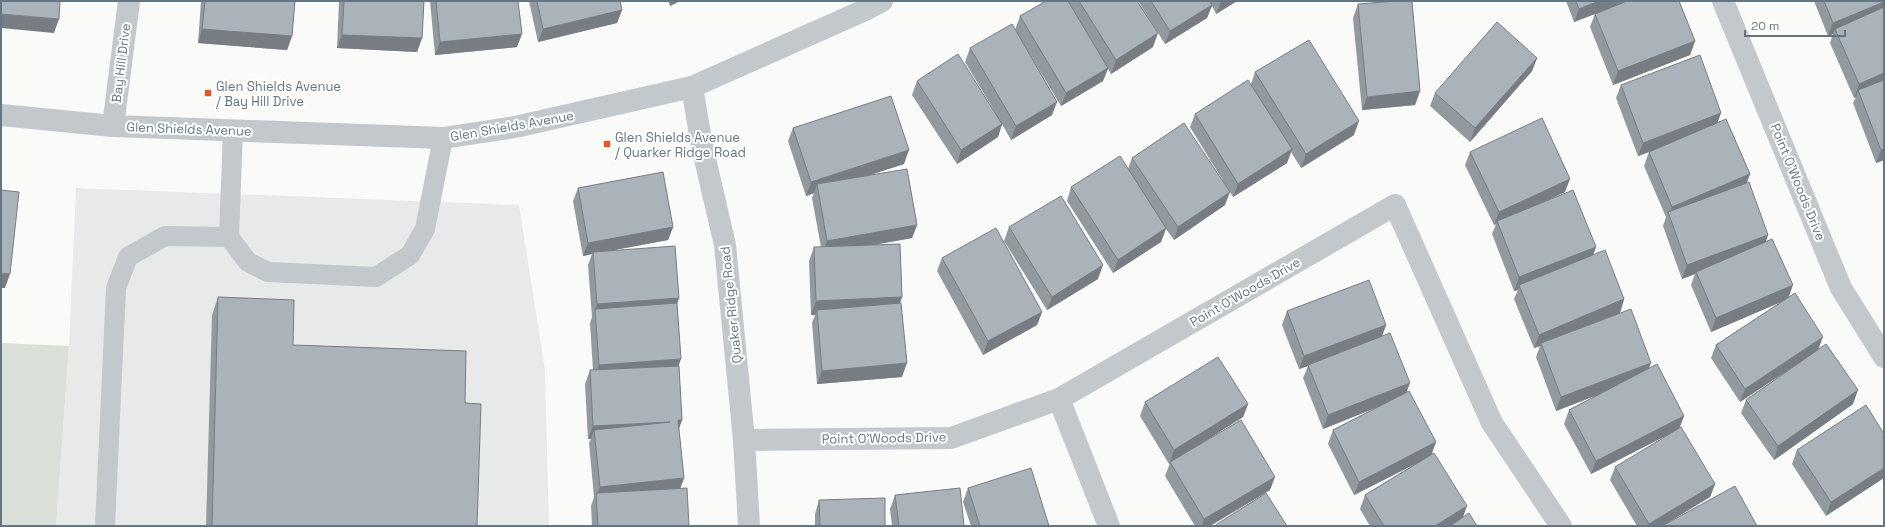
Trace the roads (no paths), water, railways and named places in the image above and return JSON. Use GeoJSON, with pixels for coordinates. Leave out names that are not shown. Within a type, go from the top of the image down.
{"type":"FeatureCollection","features":[{"type":"Feature","properties":{"kind":"street","name":"Bay Hill Drive"},"geometry":{"type":"LineString","coordinates":[[114,126],[129,1]]}},
{"type":"Feature","properties":{"kind":"street","name":"Glen Shields Avenue"},"geometry":{"type":"LineString","coordinates":[[1,115],[114,126],[443,138],[515,127],[692,87],[882,1]]}},
{"type":"Feature","properties":{"kind":"street","name":"Point O'Woods Drive"},"geometry":{"type":"LineString","coordinates":[[1723,1],[1841,288],[1884,357]]}},
{"type":"Feature","properties":{"kind":"street","name":"Quaker Ridge Road"},"geometry":{"type":"LineString","coordinates":[[692,87],[702,146],[725,245],[744,440],[749,526]]}},
{"type":"Feature","properties":{"kind":"street","name":"Point O'Woods Drive"},"geometry":{"type":"LineString","coordinates":[[744,440],[951,438],[1059,399],[1395,205],[1492,423],[1561,526]]}},
{"type":"Feature","properties":{"kind":"street"},"geometry":{"type":"LineString","coordinates":[[1059,399],[1108,526]]}},
{"type":"Feature","properties":{"kind":"lane"},"geometry":{"type":"LineString","coordinates":[[233,130],[229,237],[248,262],[268,272],[376,277],[410,255],[425,229],[443,138]]}},
{"type":"Feature","properties":{"kind":"lane"},"geometry":{"type":"LineString","coordinates":[[105,526],[116,288],[128,257],[165,236],[229,237]]}},
{"type":"Feature","properties":{"kind":"place","name":"Glen Shields Avenue / Bay Hill Drive"},"geometry":{"type":"Point","coordinates":[208,93]}},
{"type":"Feature","properties":{"kind":"place","name":"Glen Shields Avenue / Quarker Ridge Road"},"geometry":{"type":"Point","coordinates":[607,144]}}]}
